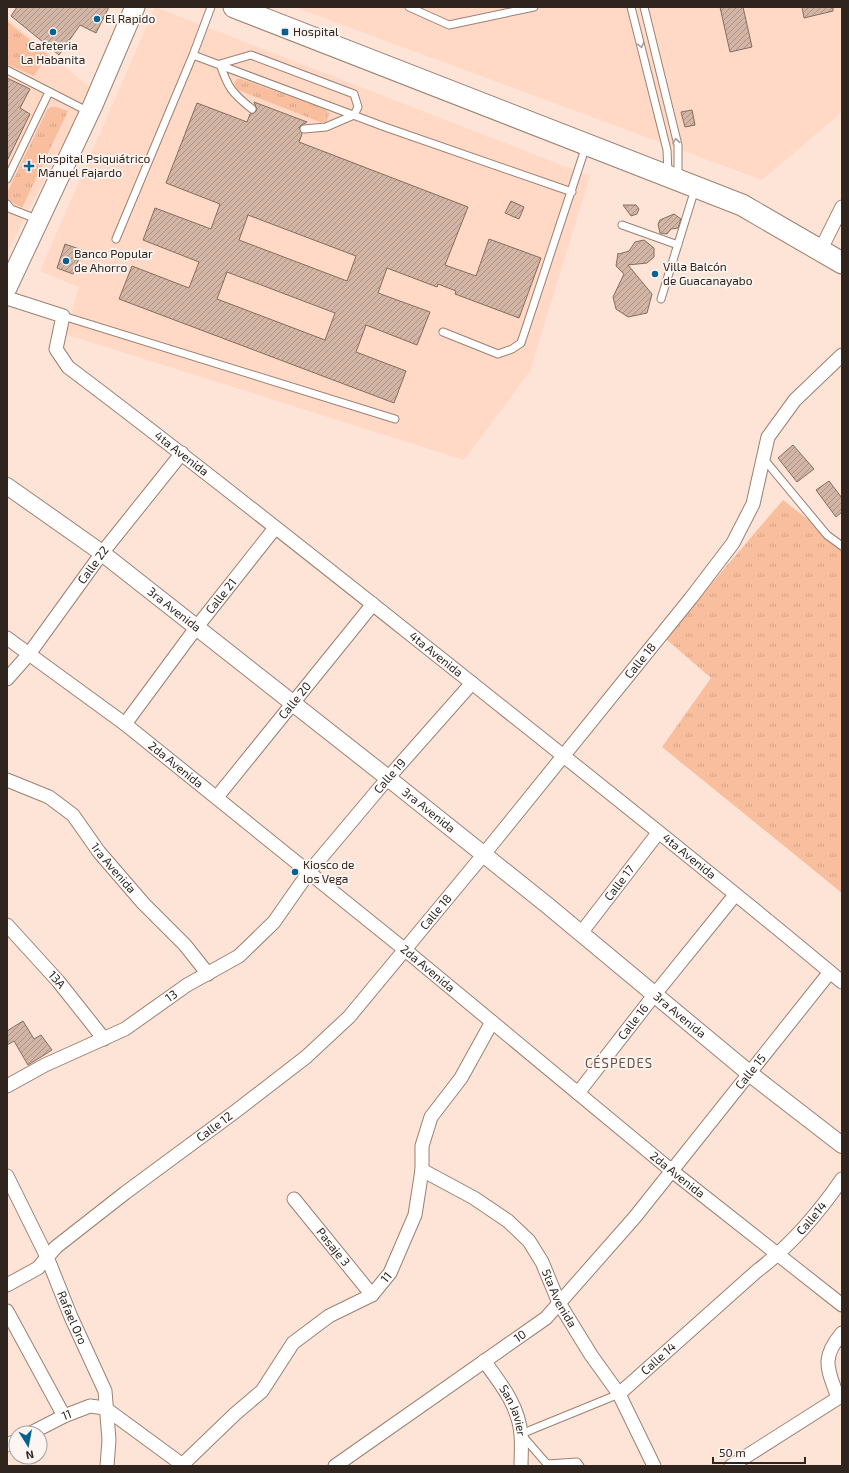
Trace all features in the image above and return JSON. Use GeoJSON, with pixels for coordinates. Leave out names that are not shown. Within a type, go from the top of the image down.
{"type":"FeatureCollection","features":[{"type":"Feature","properties":{"kind":"main road"},"geometry":{"type":"LineString","coordinates":[[7,288],[89,112],[135,7]]}},
{"type":"Feature","properties":{"kind":"main road"},"geometry":{"type":"LineString","coordinates":[[234,7],[742,205],[842,263]]}},
{"type":"Feature","properties":{"kind":"street"},"geometry":{"type":"LineString","coordinates":[[820,251],[842,207]]}},
{"type":"Feature","properties":{"kind":"street"},"geometry":{"type":"LineString","coordinates":[[7,298],[63,316]]}},
{"type":"Feature","properties":{"kind":"street","name":"4ta Avenida"},"geometry":{"type":"LineString","coordinates":[[63,316],[56,349],[68,367],[182,453],[373,604],[563,755],[842,982]]}},
{"type":"Feature","properties":{"kind":"street","name":"Calle 18"},"geometry":{"type":"LineString","coordinates":[[404,949],[484,854],[691,598],[733,543],[753,504],[768,437],[795,400],[842,355]]}},
{"type":"Feature","properties":{"kind":"street","name":"Calle 22"},"geometry":{"type":"LineString","coordinates":[[7,679],[28,654],[102,553],[182,453]]}},
{"type":"Feature","properties":{"kind":"street","name":"3ra Avenida"},"geometry":{"type":"LineString","coordinates":[[7,486],[102,553],[388,778],[581,933],[749,1073],[842,1145]]}},
{"type":"Feature","properties":{"kind":"street","name":"Calle 21"},"geometry":{"type":"LineString","coordinates":[[125,724],[196,628],[275,528]]}},
{"type":"Feature","properties":{"kind":"street","name":"Calle 20"},"geometry":{"type":"LineString","coordinates":[[217,797],[373,604]]}},
{"type":"Feature","properties":{"kind":"street","name":"2da Avenida"},"geometry":{"type":"LineString","coordinates":[[7,638],[125,724],[217,797],[404,949],[672,1171],[842,1305]]}},
{"type":"Feature","properties":{"kind":"street","name":"Calle 19"},"geometry":{"type":"LineString","coordinates":[[309,872],[388,778],[472,683]]}},
{"type":"Feature","properties":{"kind":"street","name":"1ra Avenida"},"geometry":{"type":"LineString","coordinates":[[7,780],[49,796],[73,815],[99,852],[143,903],[184,945],[208,974]]}},
{"type":"Feature","properties":{"kind":"street","name":"Calle 17"},"geometry":{"type":"LineString","coordinates":[[581,933],[658,833]]}},
{"type":"Feature","properties":{"kind":"street","name":"13"},"geometry":{"type":"LineString","coordinates":[[7,1086],[45,1065],[125,1029],[187,985],[239,956],[274,922],[309,872]]}},
{"type":"Feature","properties":{"kind":"street","name":"Calle 16"},"geometry":{"type":"LineString","coordinates":[[578,1093],[735,895]]}},
{"type":"Feature","properties":{"kind":"street","name":"13A"},"geometry":{"type":"LineString","coordinates":[[7,924],[58,981],[104,1039]]}},
{"type":"Feature","properties":{"kind":"street","name":"Calle 12"},"geometry":{"type":"LineString","coordinates":[[7,1285],[38,1268],[56,1247],[125,1192],[236,1111],[306,1057],[349,1017],[404,949]]}},
{"type":"Feature","properties":{"kind":"street","name":"Calle 15"},"geometry":{"type":"LineString","coordinates":[[672,1171],[830,972]]}},
{"type":"Feature","properties":{"kind":"street","name":"11"},"geometry":{"type":"LineString","coordinates":[[182,1466],[235,1414],[262,1391],[293,1343],[329,1316],[372,1295],[390,1273],[415,1215],[422,1170],[422,1146],[431,1117],[461,1078],[492,1022]]}},
{"type":"Feature","properties":{"kind":"street","name":"5ta Avenida"},"geometry":{"type":"LineString","coordinates":[[422,1170],[474,1198],[508,1221],[529,1241],[542,1262],[559,1303],[591,1355],[619,1394],[654,1466]]}},
{"type":"Feature","properties":{"kind":"street","name":"10"},"geometry":{"type":"LineString","coordinates":[[335,1466],[546,1318],[635,1217],[672,1171]]}},
{"type":"Feature","properties":{"kind":"street","name":"Rafael Oro"},"geometry":{"type":"LineString","coordinates":[[7,1176],[47,1257],[71,1317],[105,1391],[105,1408],[109,1440],[107,1466]]}},
{"type":"Feature","properties":{"kind":"street","name":"Calle14"},"geometry":{"type":"LineString","coordinates":[[778,1255],[824,1204],[842,1179]]}},
{"type":"Feature","properties":{"kind":"street","name":"Pasaje 3"},"geometry":{"type":"LineString","coordinates":[[294,1199],[372,1295]]}},
{"type":"Feature","properties":{"kind":"street","name":"Calle 14"},"geometry":{"type":"LineString","coordinates":[[619,1394],[757,1271],[778,1255]]}},
{"type":"Feature","properties":{"kind":"street"},"geometry":{"type":"LineString","coordinates":[[7,1311],[64,1416]]}},
{"type":"Feature","properties":{"kind":"street"},"geometry":{"type":"LineString","coordinates":[[731,1466],[840,1399],[830,1376],[828,1360],[830,1351],[842,1333]]}},
{"type":"Feature","properties":{"kind":"street","name":"San Javier"},"geometry":{"type":"LineString","coordinates":[[484,1362],[506,1390],[516,1414],[521,1434],[521,1466]]}},
{"type":"Feature","properties":{"kind":"street","name":"11"},"geometry":{"type":"LineString","coordinates":[[47,1425],[64,1416],[90,1406],[105,1408]]}},
{"type":"Feature","properties":{"kind":"street"},"geometry":{"type":"LineString","coordinates":[[105,1408],[147,1437],[182,1466]]}},
{"type":"Feature","properties":{"kind":"lane"},"geometry":{"type":"LineString","coordinates":[[116,239],[211,7]]}},
{"type":"Feature","properties":{"kind":"lane"},"geometry":{"type":"LineString","coordinates":[[409,7],[448,25],[516,9],[534,7]]}},
{"type":"Feature","properties":{"kind":"lane"},"geometry":{"type":"LineString","coordinates":[[631,7],[667,150],[681,181]]}},
{"type":"Feature","properties":{"kind":"lane"},"geometry":{"type":"LineString","coordinates":[[644,7],[678,145],[681,181],[678,245],[661,299]]}},
{"type":"Feature","properties":{"kind":"lane"},"geometry":{"type":"LineString","coordinates":[[193,54],[354,115],[572,192]]}},
{"type":"Feature","properties":{"kind":"lane"},"geometry":{"type":"LineString","coordinates":[[220,64],[251,55],[354,94],[358,107],[354,115],[326,126],[304,129]]}},
{"type":"Feature","properties":{"kind":"lane"},"geometry":{"type":"LineString","coordinates":[[220,64],[227,85],[234,95],[252,109]]}},
{"type":"Feature","properties":{"kind":"lane"},"geometry":{"type":"LineString","coordinates":[[7,70],[89,112]]}},
{"type":"Feature","properties":{"kind":"lane"},"geometry":{"type":"LineString","coordinates":[[7,179],[49,92]]}},
{"type":"Feature","properties":{"kind":"lane"},"geometry":{"type":"LineString","coordinates":[[443,332],[498,354],[512,349],[521,343],[572,192],[586,144]]}},
{"type":"Feature","properties":{"kind":"lane"},"geometry":{"type":"LineString","coordinates":[[7,204],[11,209],[39,220]]}},
{"type":"Feature","properties":{"kind":"lane"},"geometry":{"type":"LineString","coordinates":[[622,225],[678,245]]}},
{"type":"Feature","properties":{"kind":"lane"},"geometry":{"type":"LineString","coordinates":[[63,316],[395,419]]}},
{"type":"Feature","properties":{"kind":"lane"},"geometry":{"type":"LineString","coordinates":[[763,458],[827,535],[842,546]]}},
{"type":"Feature","properties":{"kind":"lane","name":"Calle 14"},"geometry":{"type":"LineString","coordinates":[[521,1434],[619,1394]]}},
{"type":"Feature","properties":{"kind":"lane"},"geometry":{"type":"LineString","coordinates":[[521,1434],[548,1464],[577,1462],[580,1466]]}},
{"type":"Feature","properties":{"kind":"shaded area"},"geometry":{"type":"Polygon","coordinates":[[[155,7],[590,176],[530,371],[464,460],[65,334],[79,287],[40,271],[155,7]]]}},
{"type":"Feature","properties":{"kind":"shaded area"},"geometry":{"type":"Polygon","coordinates":[[[294,7],[842,7],[842,112],[762,180],[294,7]]]}},
{"type":"Feature","properties":{"kind":"shaded area","name":"Hospital Psiquiátrico Manuel Fajardo"},"geometry":{"type":"Polygon","coordinates":[[[7,18],[92,89],[7,252],[7,18]]]}},
{"type":"Feature","properties":{"kind":"green space"},"geometry":{"type":"Polygon","coordinates":[[[7,21],[48,55],[34,76],[7,64],[7,21]]]}},
{"type":"Feature","properties":{"kind":"green space"},"geometry":{"type":"Polygon","coordinates":[[[237,79],[241,79],[325,109],[329,113],[327,122],[320,122],[238,90],[234,84],[237,79]]]}},
{"type":"Feature","properties":{"kind":"green space"},"geometry":{"type":"Polygon","coordinates":[[[51,107],[68,111],[22,208],[8,200],[7,193],[47,110],[51,107]]]}},
{"type":"Feature","properties":{"kind":"green space"},"geometry":{"type":"Polygon","coordinates":[[[783,500],[842,546],[842,893],[662,747],[711,678],[665,638],[783,500]]]}},
{"type":"Feature","properties":{"kind":"building"},"geometry":{"type":"Polygon","coordinates":[[[17,7],[109,7],[96,33],[80,25],[59,55],[11,16],[17,7]]]}},
{"type":"Feature","properties":{"kind":"building"},"geometry":{"type":"Polygon","coordinates":[[[720,7],[743,7],[752,47],[730,52],[720,7]]]}},
{"type":"Feature","properties":{"kind":"building"},"geometry":{"type":"Polygon","coordinates":[[[802,7],[833,7],[833,11],[804,18],[802,7]]]}},
{"type":"Feature","properties":{"kind":"building"},"geometry":{"type":"Polygon","coordinates":[[[7,78],[30,89],[20,108],[30,114],[7,161],[7,78]]]}},
{"type":"Feature","properties":{"kind":"building"},"geometry":{"type":"Polygon","coordinates":[[[254,102],[307,122],[299,127],[302,134],[299,142],[468,207],[445,265],[476,276],[489,239],[541,258],[519,318],[455,294],[456,291],[438,284],[437,287],[387,268],[378,293],[430,312],[417,345],[366,325],[356,352],[406,371],[394,403],[119,299],[132,266],[189,288],[199,262],[143,240],[155,208],[211,229],[220,204],[166,183],[197,103],[247,122],[250,114],[257,110],[254,102]],[[248,215],[239,240],[347,281],[356,256],[248,215]],[[227,272],[217,299],[325,340],[335,313],[227,272]]]}},
{"type":"Feature","properties":{"kind":"building"},"geometry":{"type":"Polygon","coordinates":[[[692,110],[695,125],[685,127],[681,112],[692,110]]]}},
{"type":"Feature","properties":{"kind":"building"},"geometry":{"type":"Polygon","coordinates":[[[511,201],[524,207],[519,219],[505,213],[511,201]]]}},
{"type":"Feature","properties":{"kind":"building"},"geometry":{"type":"Polygon","coordinates":[[[623,205],[636,205],[639,209],[637,214],[631,216],[623,205]]]}},
{"type":"Feature","properties":{"kind":"building"},"geometry":{"type":"Polygon","coordinates":[[[674,214],[681,219],[678,228],[671,229],[667,234],[660,233],[658,224],[660,220],[674,214]]]}},
{"type":"Feature","properties":{"kind":"building"},"geometry":{"type":"Polygon","coordinates":[[[644,240],[654,248],[654,257],[647,263],[628,265],[652,294],[647,313],[628,317],[616,309],[613,297],[624,274],[616,266],[618,253],[629,251],[635,242],[644,240]]]}},
{"type":"Feature","properties":{"kind":"building"},"geometry":{"type":"Polygon","coordinates":[[[65,244],[82,250],[73,274],[57,268],[65,244]]]}},
{"type":"Feature","properties":{"kind":"building"},"geometry":{"type":"Polygon","coordinates":[[[793,445],[814,469],[797,482],[778,458],[793,445]]]}},
{"type":"Feature","properties":{"kind":"building"},"geometry":{"type":"Polygon","coordinates":[[[829,481],[842,498],[842,512],[836,517],[816,490],[829,481]]]}},
{"type":"Feature","properties":{"kind":"building"},"geometry":{"type":"Polygon","coordinates":[[[23,1021],[34,1039],[41,1035],[52,1050],[28,1065],[14,1041],[7,1045],[7,1031],[23,1021]]]}},
{"type":"Feature","properties":{"kind":"place","name":"El Rapido"},"geometry":{"type":"Point","coordinates":[97,19]}},
{"type":"Feature","properties":{"kind":"place","name":"Cafeteria La Habanita"},"geometry":{"type":"Point","coordinates":[53,32]}},
{"type":"Feature","properties":{"kind":"place","name":"Hospital"},"geometry":{"type":"Point","coordinates":[285,32]}},
{"type":"Feature","properties":{"kind":"place","name":"Hospital Psiquiátrico Manuel Fajardo"},"geometry":{"type":"Point","coordinates":[29,166]}},
{"type":"Feature","properties":{"kind":"place","name":"Banco Popular de Ahorro"},"geometry":{"type":"Point","coordinates":[66,261]}},
{"type":"Feature","properties":{"kind":"place","name":"Villa Balcón de Guacanayabo"},"geometry":{"type":"Point","coordinates":[655,274]}},
{"type":"Feature","properties":{"kind":"place","name":"Kiosco de los Vega"},"geometry":{"type":"Point","coordinates":[295,872]}},
{"type":"Feature","properties":{"kind":"district","name":"CÉSPEDES"},"geometry":{"type":"Point","coordinates":[619,1063]}}]}
